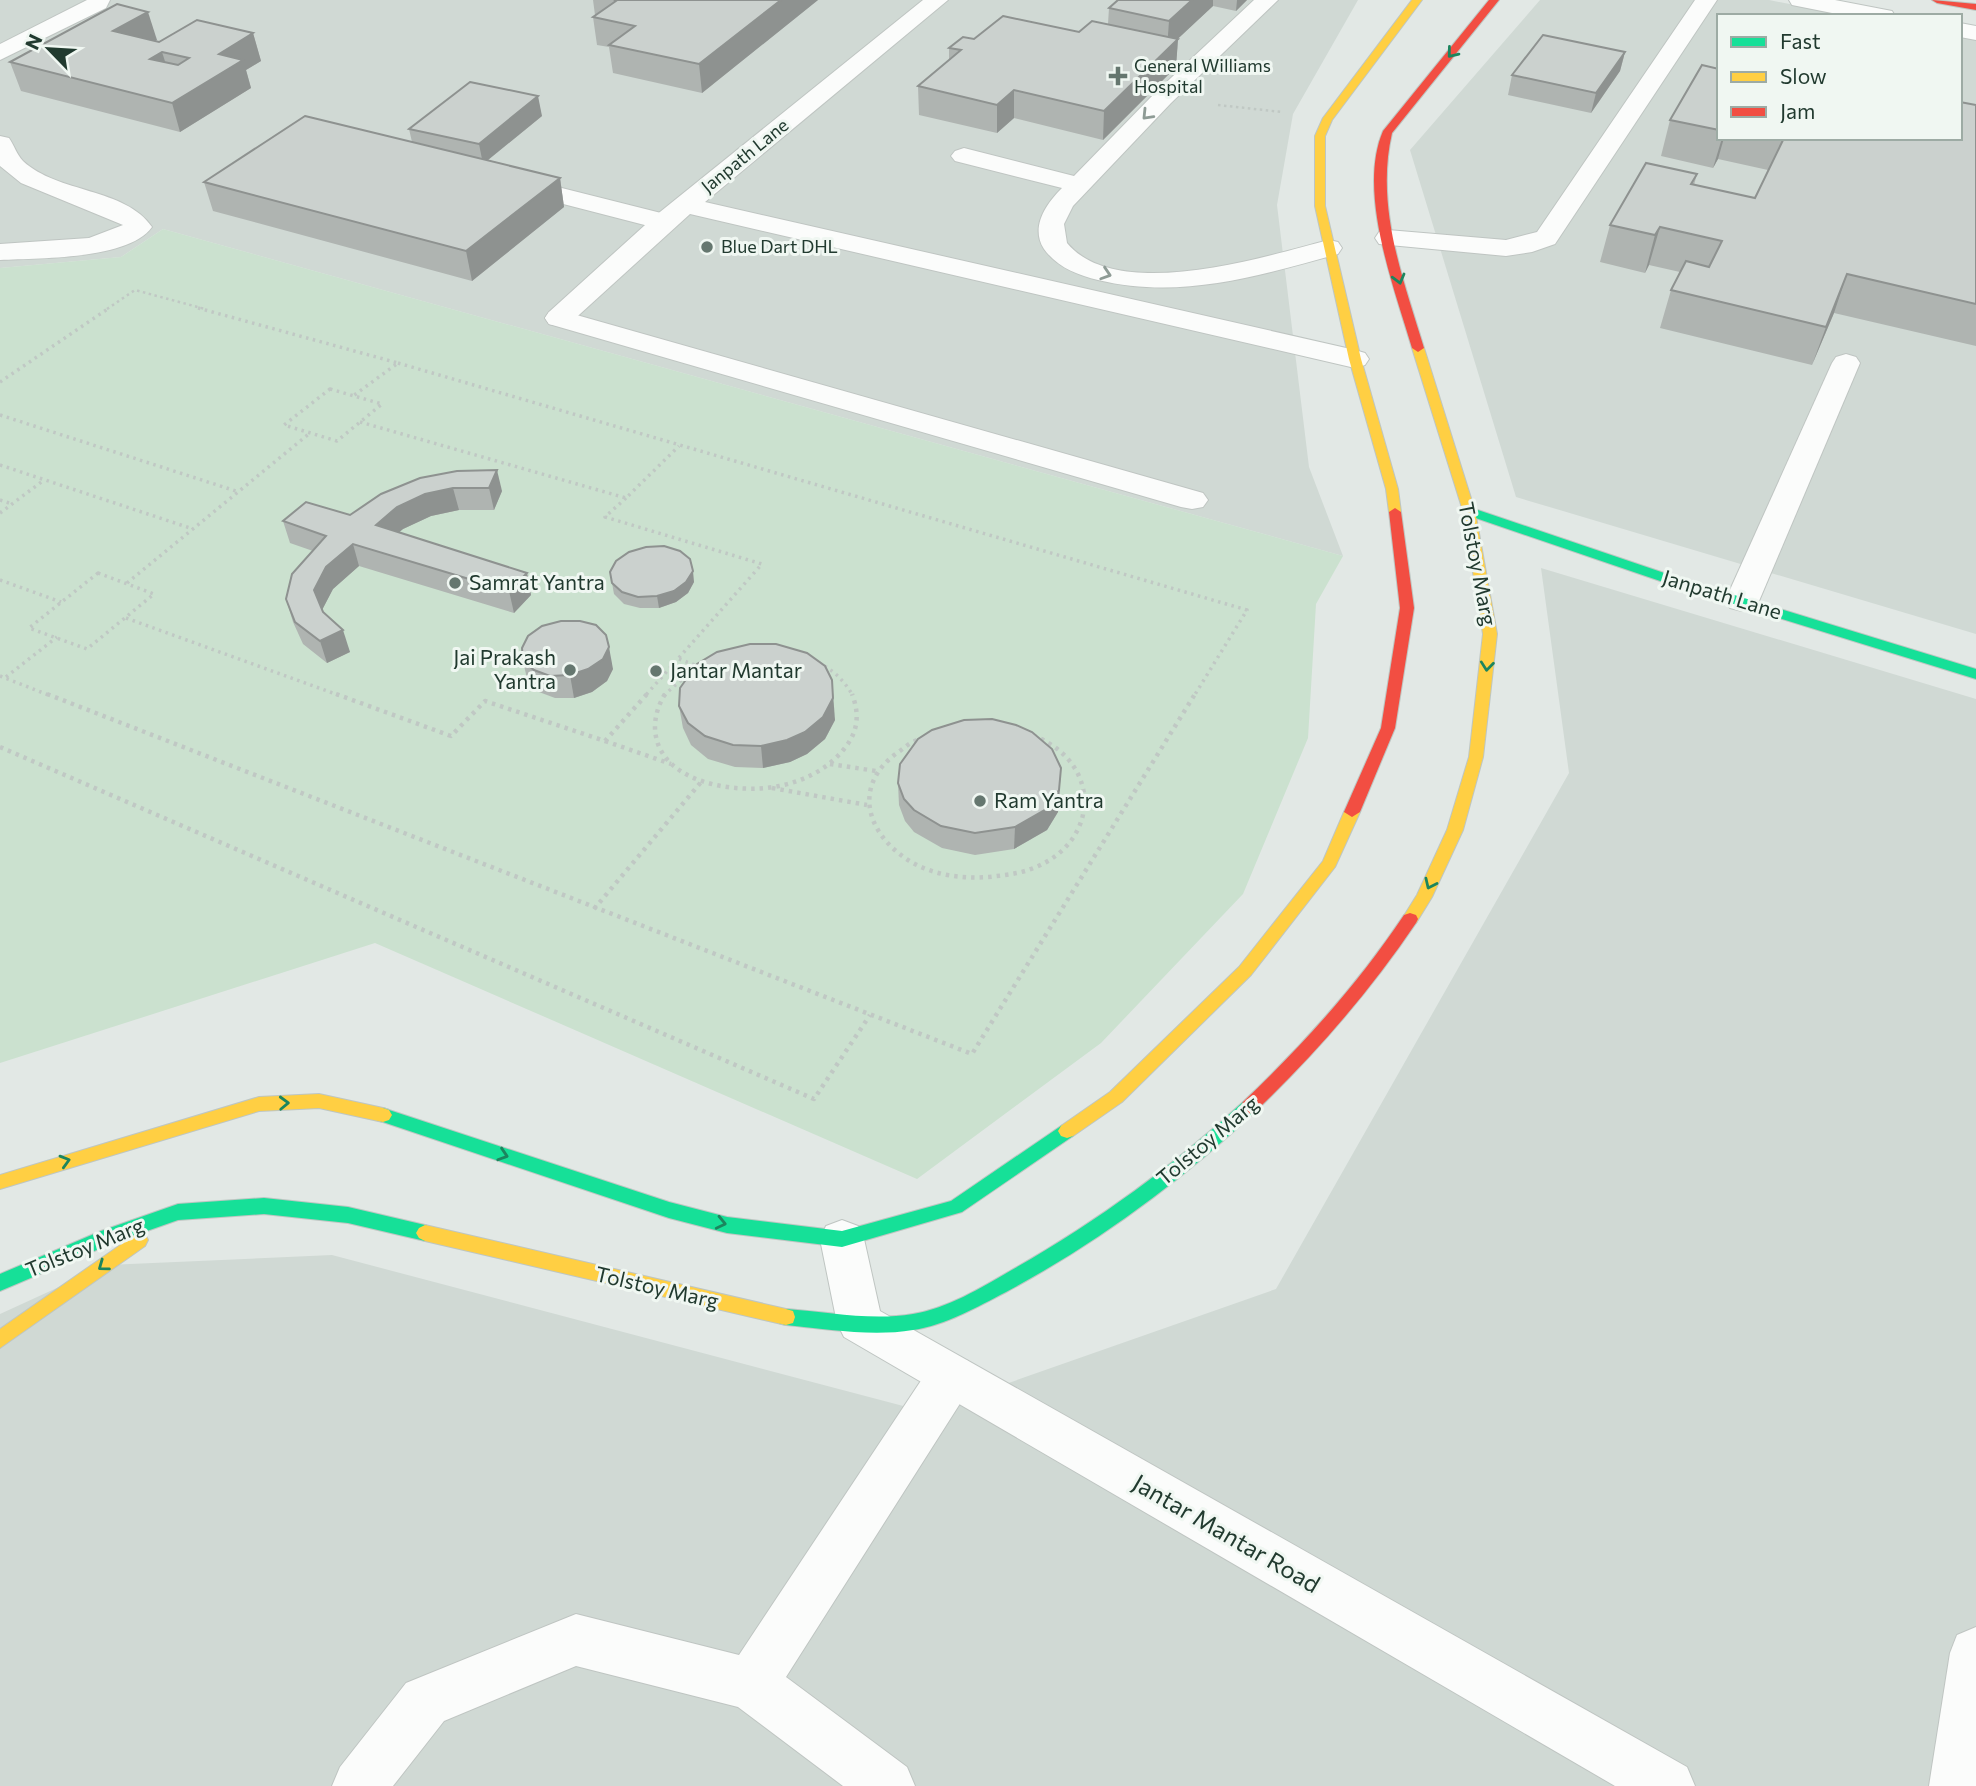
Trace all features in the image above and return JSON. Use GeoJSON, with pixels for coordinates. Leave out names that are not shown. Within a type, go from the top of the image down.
{"type":"FeatureCollection","features":[{"type":"Feature","properties":{"kind":"main road"},"geometry":{"type":"LineString","coordinates":[[0,1182],[259,1104],[318,1101],[364,1110],[669,1210],[727,1225],[842,1239],[956,1207],[1116,1097],[1245,971],[1330,863],[1388,728],[1407,608],[1392,489],[1355,359],[1320,206],[1320,136],[1327,120],[1417,0]]}},
{"type":"Feature","properties":{"kind":"main road","name":"Tolstoy Marg"},"geometry":{"type":"LineString","coordinates":[[0,1283],[107,1237],[178,1212],[264,1206],[348,1215],[778,1316],[860,1323],[915,1322],[972,1300],[1059,1253],[1129,1206],[1216,1139],[1279,1079],[1387,955],[1424,897],[1455,830],[1476,757],[1490,634],[1469,511],[1426,378],[1383,221],[1381,150],[1387,133],[1494,0]]}},
{"type":"Feature","properties":{"kind":"main road"},"geometry":{"type":"LineString","coordinates":[[1937,0],[1976,7]]}},
{"type":"Feature","properties":{"kind":"main road","name":"Janpath Lane"},"geometry":{"type":"LineString","coordinates":[[1469,511],[1742,601],[1976,674]]}},
{"type":"Feature","properties":{"kind":"main road"},"geometry":{"type":"LineString","coordinates":[[0,1174],[26,1172]]}},
{"type":"Feature","properties":{"kind":"main road"},"geometry":{"type":"LineString","coordinates":[[0,1340],[178,1212]]}},
{"type":"Feature","properties":{"kind":"street"},"geometry":{"type":"LineString","coordinates":[[0,53],[98,3],[99,0]]}},
{"type":"Feature","properties":{"kind":"street"},"geometry":{"type":"LineString","coordinates":[[1267,0],[1163,98],[1062,203],[1051,224],[1055,245],[1077,265],[1119,278],[1169,282],[1220,278],[1329,248]]}},
{"type":"Feature","properties":{"kind":"street"},"geometry":{"type":"LineString","coordinates":[[1388,238],[1506,248],[1546,238],[1706,0]]}},
{"type":"Feature","properties":{"kind":"street"},"geometry":{"type":"LineString","coordinates":[[1800,0],[1874,14]]}},
{"type":"Feature","properties":{"kind":"street","name":"Janpath Lane"},"geometry":{"type":"LineString","coordinates":[[929,1],[675,214],[559,318],[1192,500]]}},
{"type":"Feature","properties":{"kind":"street"},"geometry":{"type":"LineString","coordinates":[[0,143],[11,164],[30,178],[130,217],[139,228],[121,240],[101,246],[0,252]]}},
{"type":"Feature","properties":{"kind":"street"},"geometry":{"type":"LineString","coordinates":[[964,156],[1079,185]]}},
{"type":"Feature","properties":{"kind":"street"},"geometry":{"type":"LineString","coordinates":[[492,178],[675,214],[1355,359]]}},
{"type":"Feature","properties":{"kind":"street"},"geometry":{"type":"LineString","coordinates":[[1742,601],[1846,363]]}},
{"type":"Feature","properties":{"kind":"street"},"geometry":{"type":"LineString","coordinates":[[842,1239],[860,1323]]}},
{"type":"Feature","properties":{"kind":"street","name":"Jantar Mantar Road"},"geometry":{"type":"LineString","coordinates":[[860,1323],[1668,1786]]}},
{"type":"Feature","properties":{"kind":"street"},"geometry":{"type":"LineString","coordinates":[[751,1684],[951,1376]]}},
{"type":"Feature","properties":{"kind":"street"},"geometry":{"type":"LineString","coordinates":[[359,1786],[425,1702],[576,1640],[751,1684],[888,1786]]}},
{"type":"Feature","properties":{"kind":"street"},"geometry":{"type":"LineString","coordinates":[[1956,1786],[1976,1653]]}},
{"type":"Feature","properties":{"kind":"path"},"geometry":{"type":"LineString","coordinates":[[1163,98],[1293,114]]}},
{"type":"Feature","properties":{"kind":"path"},"geometry":{"type":"LineString","coordinates":[[0,382],[135,290],[398,363],[1247,610],[972,1054],[2,677]]}},
{"type":"Feature","properties":{"kind":"path"},"geometry":{"type":"LineString","coordinates":[[353,396],[398,363]]}},
{"type":"Feature","properties":{"kind":"path"},"geometry":{"type":"LineString","coordinates":[[330,389],[382,404],[360,422],[337,441],[284,425],[330,389]]}},
{"type":"Feature","properties":{"kind":"path"},"geometry":{"type":"LineString","coordinates":[[0,415],[239,492]]}},
{"type":"Feature","properties":{"kind":"path"},"geometry":{"type":"LineString","coordinates":[[360,422],[626,498]]}},
{"type":"Feature","properties":{"kind":"path"},"geometry":{"type":"LineString","coordinates":[[127,584],[310,433]]}},
{"type":"Feature","properties":{"kind":"path"},"geometry":{"type":"LineString","coordinates":[[605,741],[762,565],[605,517],[679,446]]}},
{"type":"Feature","properties":{"kind":"path"},"geometry":{"type":"LineString","coordinates":[[0,465],[193,529]]}},
{"type":"Feature","properties":{"kind":"path"},"geometry":{"type":"LineString","coordinates":[[0,513],[45,480]]}},
{"type":"Feature","properties":{"kind":"path"},"geometry":{"type":"LineString","coordinates":[[0,499],[13,504]]}},
{"type":"Feature","properties":{"kind":"path"},"geometry":{"type":"LineString","coordinates":[[99,573],[127,584],[154,594],[87,649],[29,628],[99,573]]}},
{"type":"Feature","properties":{"kind":"path"},"geometry":{"type":"LineString","coordinates":[[0,580],[62,602]]}},
{"type":"Feature","properties":{"kind":"path"},"geometry":{"type":"LineString","coordinates":[[125,618],[451,736],[485,701],[672,764],[702,781],[732,788],[768,788],[867,805]]}},
{"type":"Feature","properties":{"kind":"path"},"geometry":{"type":"LineString","coordinates":[[2,677],[57,637]]}},
{"type":"Feature","properties":{"kind":"path"},"geometry":{"type":"LineString","coordinates":[[672,764],[657,743],[654,731],[658,707],[674,686],[700,667],[746,653],[780,653],[815,662],[836,674],[853,694],[858,717],[851,740],[829,764],[803,778],[768,788]]}},
{"type":"Feature","properties":{"kind":"path"},"geometry":{"type":"LineString","coordinates":[[679,659],[700,667]]}},
{"type":"Feature","properties":{"kind":"path"},"geometry":{"type":"LineString","coordinates":[[965,726],[1010,729],[1051,745],[1074,765],[1086,790],[1086,814],[1071,842],[1049,861],[1020,874],[980,880],[942,876],[908,863],[883,843],[869,818],[867,805],[867,792],[876,771],[902,747],[931,733],[965,726]]}},
{"type":"Feature","properties":{"kind":"path"},"geometry":{"type":"LineString","coordinates":[[0,747],[814,1099],[870,1015]]}},
{"type":"Feature","properties":{"kind":"path"},"geometry":{"type":"LineString","coordinates":[[829,764],[876,771]]}},
{"type":"Feature","properties":{"kind":"path"},"geometry":{"type":"LineString","coordinates":[[594,909],[702,781]]}},
{"type":"Feature","properties":{"kind":"shaded area"},"geometry":{"type":"Polygon","coordinates":[[[0,0],[1358,0],[1293,114],[1277,205],[1309,467],[1343,556],[163,229],[121,257],[0,268],[0,0]]]}},
{"type":"Feature","properties":{"kind":"shaded area"},"geometry":{"type":"Polygon","coordinates":[[[1540,0],[1769,0],[1841,14],[1717,14],[1717,140],[1962,140],[1962,37],[1976,40],[1976,634],[1516,497],[1410,150],[1540,0]]]}},
{"type":"Feature","properties":{"kind":"shaded area"},"geometry":{"type":"Polygon","coordinates":[[[1541,568],[1976,699],[1976,1786],[0,1786],[0,1314],[107,1265],[332,1255],[926,1412],[1276,1289],[1569,773],[1541,568]]]}},
{"type":"Feature","properties":{"kind":"green space","name":"Jantar Mantar"},"geometry":{"type":"Polygon","coordinates":[[[163,229],[1343,556],[1316,604],[1308,738],[1243,894],[1101,1043],[917,1179],[375,943],[0,1063],[0,268],[121,257],[163,229]]]}},
{"type":"Feature","properties":{"kind":"building"},"geometry":{"type":"Polygon","coordinates":[[[614,0],[781,0],[699,64],[609,45],[635,26],[593,17],[616,1],[614,0]]]}},
{"type":"Feature","properties":{"kind":"building"},"geometry":{"type":"Polygon","coordinates":[[[1118,0],[1192,0],[1169,21],[1109,8],[1118,0]]]}},
{"type":"Feature","properties":{"kind":"building"},"geometry":{"type":"Polygon","coordinates":[[[117,4],[148,12],[113,31],[159,42],[197,20],[253,33],[219,54],[243,60],[172,103],[10,62],[117,4]],[[162,52],[150,59],[178,65],[189,58],[162,52]]]}},
{"type":"Feature","properties":{"kind":"building"},"geometry":{"type":"Polygon","coordinates":[[[1003,16],[1079,32],[1092,21],[1178,39],[1104,111],[1014,90],[997,105],[918,86],[961,50],[949,48],[963,37],[974,39],[1003,16]]]}},
{"type":"Feature","properties":{"kind":"building"},"geometry":{"type":"Polygon","coordinates":[[[1543,35],[1625,52],[1596,93],[1512,75],[1543,35]]]}},
{"type":"Feature","properties":{"kind":"building"},"geometry":{"type":"Polygon","coordinates":[[[1702,65],[1717,69],[1717,130],[1670,120],[1702,65]]]}},
{"type":"Feature","properties":{"kind":"building"},"geometry":{"type":"Polygon","coordinates":[[[470,82],[538,96],[479,144],[409,129],[470,82]]]}},
{"type":"Feature","properties":{"kind":"building"},"geometry":{"type":"Polygon","coordinates":[[[1962,102],[1976,105],[1976,304],[1847,274],[1826,327],[1671,290],[1686,261],[1709,267],[1722,241],[1660,227],[1655,235],[1610,225],[1646,163],[1697,174],[1691,184],[1755,198],[1783,140],[1962,140],[1962,102]]]}},
{"type":"Feature","properties":{"kind":"building"},"geometry":{"type":"Polygon","coordinates":[[[305,116],[560,178],[466,251],[204,182],[305,116]]]}},
{"type":"Feature","properties":{"kind":"building"},"geometry":{"type":"Polygon","coordinates":[[[497,470],[489,488],[453,488],[425,494],[397,507],[376,525],[527,573],[509,591],[353,544],[326,567],[314,590],[323,612],[343,630],[320,641],[295,622],[286,599],[292,574],[326,536],[283,521],[306,502],[350,515],[381,494],[420,478],[457,471],[497,470]]]}},
{"type":"Feature","properties":{"kind":"building"},"geometry":{"type":"Polygon","coordinates":[[[664,546],[680,551],[690,559],[693,571],[686,582],[674,591],[657,596],[638,597],[622,592],[612,583],[610,572],[616,561],[629,552],[664,546]]]}},
{"type":"Feature","properties":{"kind":"building"},"geometry":{"type":"Polygon","coordinates":[[[561,621],[580,621],[596,625],[606,635],[609,647],[603,659],[588,669],[570,675],[550,676],[534,670],[523,661],[522,648],[528,636],[542,626],[561,621]]]}},
{"type":"Feature","properties":{"kind":"building"},"geometry":{"type":"Polygon","coordinates":[[[750,644],[776,644],[807,653],[825,666],[832,680],[833,698],[823,717],[805,732],[787,740],[761,746],[733,745],[705,736],[688,723],[679,706],[680,688],[697,664],[717,652],[750,644]]]}},
{"type":"Feature","properties":{"kind":"building","name":"Ram Yantra"},"geometry":{"type":"Polygon","coordinates":[[[992,719],[1032,732],[1052,749],[1061,768],[1059,790],[1048,808],[1015,827],[975,833],[941,826],[914,810],[904,799],[898,783],[900,764],[918,739],[932,730],[964,720],[992,719]]]}},
{"type":"Feature","properties":{"kind":"traffic: fast"},"geometry":{"type":"LineString","coordinates":[[1469,511],[1674,581],[1976,674]]}},
{"type":"Feature","properties":{"kind":"traffic: fast"},"geometry":{"type":"LineString","coordinates":[[786,1317],[899,1324],[938,1316],[1007,1282],[1103,1224],[1193,1157],[1249,1107]]}},
{"type":"Feature","properties":{"kind":"traffic: fast"},"geometry":{"type":"LineString","coordinates":[[383,1115],[669,1210],[727,1225],[842,1239],[956,1207],[1067,1131]]}},
{"type":"Feature","properties":{"kind":"traffic: fast"},"geometry":{"type":"LineString","coordinates":[[0,1283],[107,1237],[178,1212],[264,1206],[348,1215],[425,1233]]}},
{"type":"Feature","properties":{"kind":"traffic: slow"},"geometry":{"type":"LineString","coordinates":[[1395,512],[1392,489],[1355,359],[1320,206],[1320,136],[1327,120],[1417,0]]}},
{"type":"Feature","properties":{"kind":"traffic: slow"},"geometry":{"type":"LineString","coordinates":[[1410,919],[1424,897],[1455,830],[1476,757],[1490,634],[1469,511],[1418,348]]}},
{"type":"Feature","properties":{"kind":"traffic: slow"},"geometry":{"type":"LineString","coordinates":[[1067,1131],[1116,1097],[1245,971],[1330,863],[1352,812]]}},
{"type":"Feature","properties":{"kind":"traffic: slow"},"geometry":{"type":"LineString","coordinates":[[0,1182],[259,1104],[319,1101],[383,1115]]}},
{"type":"Feature","properties":{"kind":"traffic: slow"},"geometry":{"type":"LineString","coordinates":[[425,1233],[786,1317]]}},
{"type":"Feature","properties":{"kind":"traffic: slow"},"geometry":{"type":"LineString","coordinates":[[0,1340],[139,1240]]}},
{"type":"Feature","properties":{"kind":"traffic: jam"},"geometry":{"type":"LineString","coordinates":[[1418,348],[1388,241],[1380,184],[1381,158],[1387,133],[1494,0]]}},
{"type":"Feature","properties":{"kind":"traffic: jam"},"geometry":{"type":"LineString","coordinates":[[1937,0],[1976,7]]}},
{"type":"Feature","properties":{"kind":"traffic: jam"},"geometry":{"type":"LineString","coordinates":[[1352,812],[1388,728],[1407,608],[1395,512]]}},
{"type":"Feature","properties":{"kind":"traffic: jam"},"geometry":{"type":"LineString","coordinates":[[1249,1107],[1335,1017],[1375,969],[1410,919]]}},
{"type":"Feature","properties":{"kind":"place","name":"General Williams Hospital"},"geometry":{"type":"Point","coordinates":[1118,76]}},
{"type":"Feature","properties":{"kind":"place","name":"Blue Dart DHL"},"geometry":{"type":"Point","coordinates":[707,247]}},
{"type":"Feature","properties":{"kind":"place","name":"Samrat Yantra"},"geometry":{"type":"Point","coordinates":[455,583]}},
{"type":"Feature","properties":{"kind":"place","name":"Jai Prakash Yantra"},"geometry":{"type":"Point","coordinates":[570,670]}},
{"type":"Feature","properties":{"kind":"place","name":"Jantar Mantar"},"geometry":{"type":"Point","coordinates":[656,671]}},
{"type":"Feature","properties":{"kind":"place","name":"Ram Yantra"},"geometry":{"type":"Point","coordinates":[980,801]}}]}
